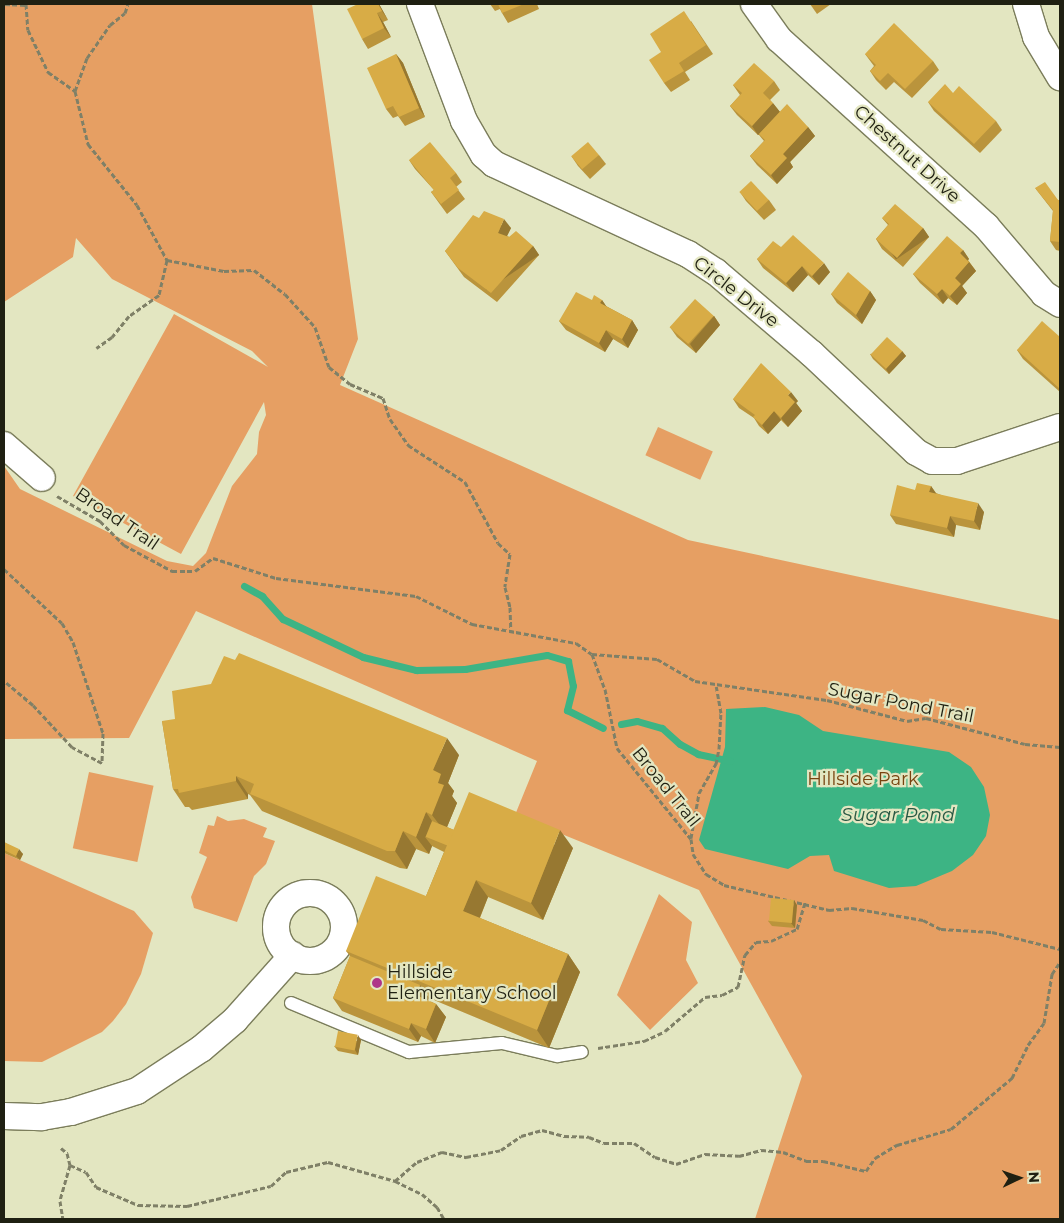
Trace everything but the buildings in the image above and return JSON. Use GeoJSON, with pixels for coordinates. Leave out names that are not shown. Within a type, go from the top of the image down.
{"type":"FeatureCollection","features":[{"type":"Feature","properties":{"kind":"street","name":"Circle Drive"},"geometry":{"type":"LineString","coordinates":[[420,4],[464,121],[484,155],[494,164],[688,254],[716,272],[811,353],[916,452],[932,460],[957,461],[1060,427]]}},
{"type":"Feature","properties":{"kind":"street","name":"Chestnut Drive"},"geometry":{"type":"LineString","coordinates":[[754,4],[778,39],[980,220],[1044,294],[1060,304]]}},
{"type":"Feature","properties":{"kind":"street"},"geometry":{"type":"LineString","coordinates":[[1026,4],[1036,37],[1060,77]]}},
{"type":"Feature","properties":{"kind":"street"},"geometry":{"type":"LineString","coordinates":[[4,445],[20,462],[42,478]]}},
{"type":"Feature","properties":{"kind":"street"},"geometry":{"type":"LineString","coordinates":[[4,1116],[42,1116],[71,1112],[137,1092],[201,1049],[236,1020],[293,955]]}},
{"type":"Feature","properties":{"kind":"lane"},"geometry":{"type":"LineString","coordinates":[[291,1003],[409,1052],[502,1043],[557,1056],[582,1052]]}},
{"type":"Feature","properties":{"kind":"path"},"geometry":{"type":"LineString","coordinates":[[5,4],[26,4],[28,30],[48,72],[75,91]]}},
{"type":"Feature","properties":{"kind":"path"},"geometry":{"type":"LineString","coordinates":[[96,348],[112,337],[129,316],[159,295],[167,260],[137,204],[88,144],[75,91],[87,58],[128,4]]}},
{"type":"Feature","properties":{"kind":"path"},"geometry":{"type":"LineString","coordinates":[[167,260],[224,270],[254,270],[285,294],[315,327],[328,367],[350,384],[383,398],[390,419],[408,445],[465,482],[498,543],[510,554],[505,587],[510,607],[511,630]]}},
{"type":"Feature","properties":{"kind":"path","name":"Broad Trail"},"geometry":{"type":"LineString","coordinates":[[42,478],[56,495],[100,521],[124,545],[172,571],[195,571],[213,558],[276,578],[416,596],[472,624],[511,630],[526,636],[576,643],[592,654],[605,689],[617,748],[691,839],[693,854],[706,874],[724,885],[805,902],[829,910],[852,908],[923,920],[941,929],[992,932],[1060,949]]}},
{"type":"Feature","properties":{"kind":"path"},"geometry":{"type":"LineString","coordinates":[[4,569],[55,616],[73,642],[103,733],[102,763],[72,747],[33,705],[4,681]]}},
{"type":"Feature","properties":{"kind":"path","name":"Sugar Pond Trail"},"geometry":{"type":"LineString","coordinates":[[592,654],[656,659],[695,681],[716,686],[827,700],[907,721],[926,718],[1025,744],[1060,747]]}},
{"type":"Feature","properties":{"kind":"path"},"geometry":{"type":"LineString","coordinates":[[691,839],[699,793],[716,764],[719,749],[721,713],[716,686]]}},
{"type":"Feature","properties":{"kind":"path"},"geometry":{"type":"LineString","coordinates":[[582,1052],[644,1042],[665,1031],[705,997],[722,995],[738,987],[745,955],[756,942],[771,942],[796,929],[805,902]]}},
{"type":"Feature","properties":{"kind":"path"},"geometry":{"type":"LineString","coordinates":[[395,1181],[417,1162],[442,1152],[466,1157],[500,1150],[521,1136],[542,1130],[564,1136],[589,1137],[604,1143],[634,1143],[655,1157],[676,1164],[705,1154],[739,1156],[761,1150],[783,1152],[806,1161],[823,1161],[866,1171],[876,1158],[897,1145],[951,1129],[1012,1078],[1028,1045],[1044,1023],[1052,974],[1060,962]]}},
{"type":"Feature","properties":{"kind":"path"},"geometry":{"type":"LineString","coordinates":[[61,1148],[66,1153],[70,1165],[60,1201],[63,1219]]}},
{"type":"Feature","properties":{"kind":"path"},"geometry":{"type":"LineString","coordinates":[[70,1165],[86,1172],[96,1187],[138,1205],[187,1206],[271,1186],[286,1172],[328,1162],[395,1181],[422,1194],[437,1207],[444,1219]]}},
{"type":"Feature","properties":{"kind":"green space","name":"Hillside Park"},"geometry":{"type":"Polygon","coordinates":[[[4,4],[312,4],[358,339],[340,385],[688,540],[1060,620],[1060,1219],[755,1219],[802,1076],[699,890],[515,815],[537,761],[196,611],[129,738],[4,739],[4,466],[20,489],[167,561],[193,566],[206,553],[232,486],[257,454],[259,432],[266,415],[264,402],[181,554],[73,496],[174,314],[268,367],[252,351],[112,279],[76,238],[73,257],[4,302],[4,4]]]}},
{"type":"Feature","properties":{"kind":"green space"},"geometry":{"type":"Polygon","coordinates":[[[658,427],[713,451],[700,480],[645,455],[658,427]]]}},
{"type":"Feature","properties":{"kind":"green space"},"geometry":{"type":"Polygon","coordinates":[[[89,772],[154,786],[137,862],[73,848],[89,772]]]}},
{"type":"Feature","properties":{"kind":"green space"},"geometry":{"type":"Polygon","coordinates":[[[217,816],[228,821],[244,819],[267,828],[263,837],[275,841],[266,864],[254,876],[237,922],[194,908],[191,897],[207,857],[199,853],[208,825],[214,826],[217,816]]]}},
{"type":"Feature","properties":{"kind":"green space"},"geometry":{"type":"Polygon","coordinates":[[[4,853],[134,911],[153,933],[141,974],[126,1004],[113,1021],[102,1032],[42,1062],[4,1061],[4,853]]]}},
{"type":"Feature","properties":{"kind":"green space"},"geometry":{"type":"Polygon","coordinates":[[[659,894],[692,922],[686,960],[698,983],[650,1030],[617,995],[659,894]]]}},
{"type":"Feature","properties":{"kind":"water","name":"Sugar Pond"},"geometry":{"type":"Polygon","coordinates":[[[765,707],[799,715],[823,731],[949,752],[971,767],[984,787],[990,815],[986,836],[973,855],[952,871],[916,886],[889,888],[834,871],[829,855],[810,856],[788,869],[705,849],[699,840],[725,747],[726,709],[765,707]]]}},
{"type":"Feature","properties":{"kind":"waterway"},"geometry":{"type":"LineString","coordinates":[[244,586],[262,596],[283,619],[363,657],[416,670],[465,669],[547,655],[568,661],[573,686],[567,710],[603,728]]}},
{"type":"Feature","properties":{"kind":"waterway"},"geometry":{"type":"LineString","coordinates":[[621,724],[637,721],[662,728],[680,744],[698,754],[730,761]]}},
{"type":"Feature","properties":{"kind":"place","name":"Hillside Elementary School"},"geometry":{"type":"Point","coordinates":[377,983]}}]}
